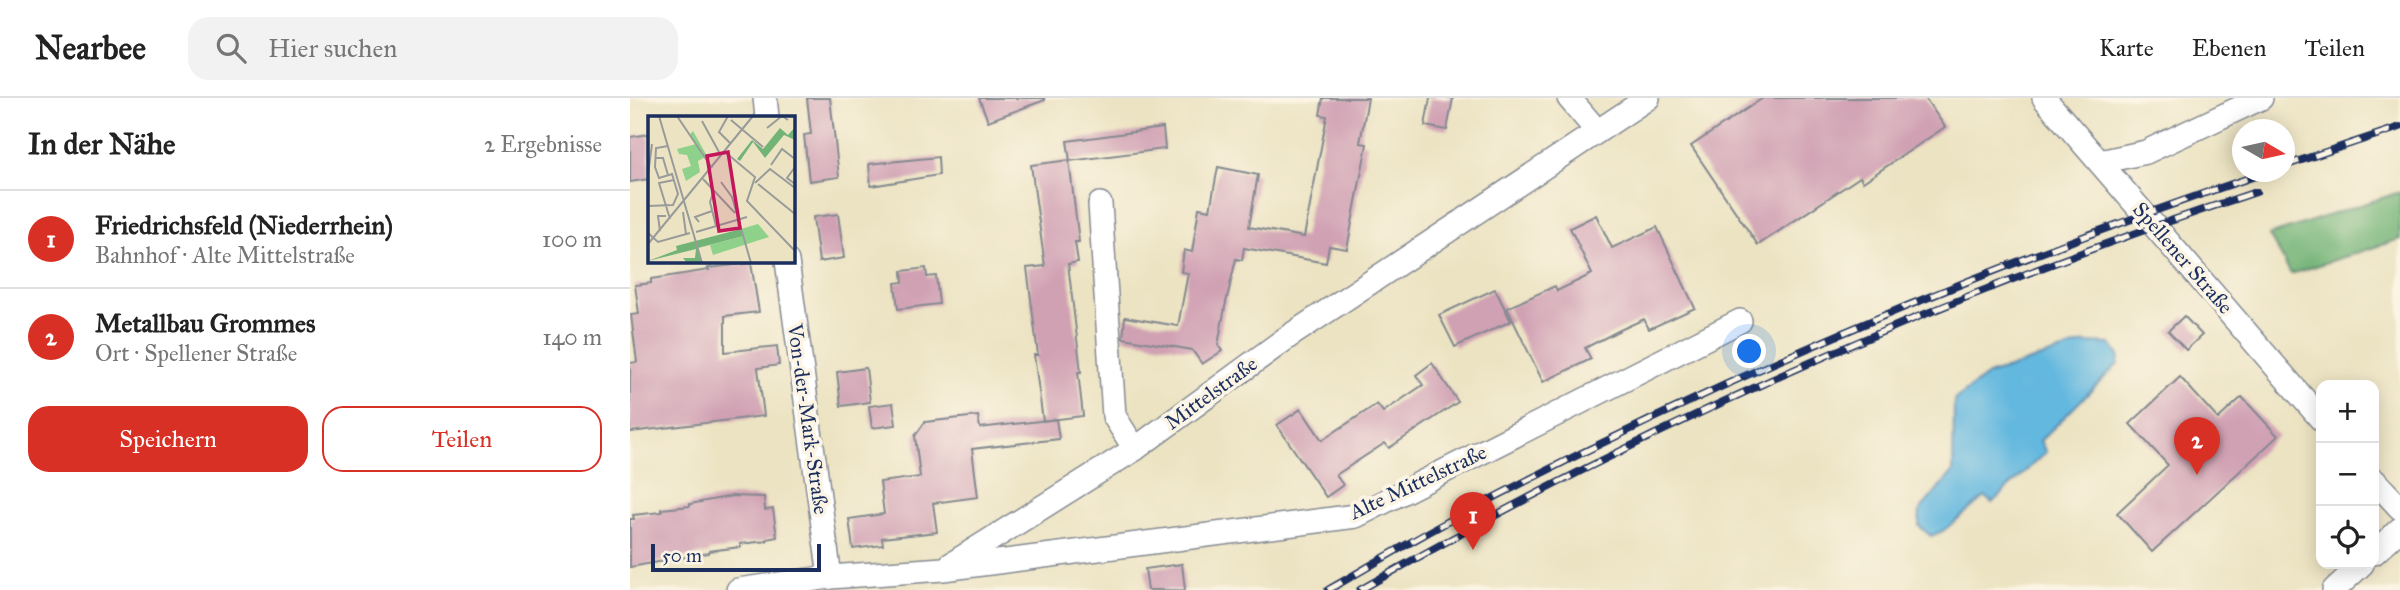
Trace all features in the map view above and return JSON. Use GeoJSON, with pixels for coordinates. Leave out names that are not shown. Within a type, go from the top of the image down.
{"type":"FeatureCollection","features":[{"type":"Feature","properties":{"kind":"street"},"geometry":{"type":"LineString","coordinates":[[765,98],[768,116]]}},
{"type":"Feature","properties":{"kind":"street"},"geometry":{"type":"LineString","coordinates":[[1569,98],[1597,131]]}},
{"type":"Feature","properties":{"kind":"street","name":"Mittelstraße"},"geometry":{"type":"LineString","coordinates":[[738,590],[830,577],[943,569],[1135,449],[1288,337],[1648,98]]}},
{"type":"Feature","properties":{"kind":"street","name":"Spellener Straße"},"geometry":{"type":"LineString","coordinates":[[2044,98],[2316,413]]}},
{"type":"Feature","properties":{"kind":"street"},"geometry":{"type":"LineString","coordinates":[[2100,162],[2146,152],[2262,98]]}},
{"type":"Feature","properties":{"kind":"street"},"geometry":{"type":"LineString","coordinates":[[1100,204],[1114,416],[1135,449]]}},
{"type":"Feature","properties":{"kind":"street","name":"Von-der-Mark-Straße"},"geometry":{"type":"LineString","coordinates":[[787,262],[830,577]]}},
{"type":"Feature","properties":{"kind":"street","name":"Alte Mittelstraße"},"geometry":{"type":"LineString","coordinates":[[943,569],[1356,516],[1740,321]]}},
{"type":"Feature","properties":{"kind":"street"},"geometry":{"type":"LineString","coordinates":[[2379,485],[2400,508]]}},
{"type":"Feature","properties":{"kind":"street"},"geometry":{"type":"LineString","coordinates":[[2379,548],[2400,529]]}},
{"type":"Feature","properties":{"kind":"street"},"geometry":{"type":"LineString","coordinates":[[2334,590],[2357,569]]}},
{"type":"Feature","properties":{"kind":"green space"},"geometry":{"type":"Polygon","coordinates":[[[2400,192],[2400,239],[2291,274],[2269,235],[2400,192]]]}},
{"type":"Feature","properties":{"kind":"water"},"geometry":{"type":"Polygon","coordinates":[[[2084,343],[2111,344],[2119,356],[2118,364],[2040,441],[2046,452],[1992,503],[1985,497],[1943,531],[1931,536],[1919,526],[1920,510],[1953,472],[1954,400],[1988,375],[2084,343]]]}},
{"type":"Feature","properties":{"kind":"building"},"geometry":{"type":"Polygon","coordinates":[[[807,98],[830,98],[839,177],[809,181],[804,135],[811,134],[807,98]]]}},
{"type":"Feature","properties":{"kind":"building"},"geometry":{"type":"Polygon","coordinates":[[[979,98],[1044,98],[1045,100],[988,121],[979,98]]]}},
{"type":"Feature","properties":{"kind":"building"},"geometry":{"type":"Polygon","coordinates":[[[1323,98],[1368,98],[1360,143],[1367,144],[1347,249],[1329,246],[1326,263],[1244,248],[1242,260],[1236,259],[1225,307],[1218,345],[1222,351],[1202,364],[1192,350],[1123,338],[1125,317],[1178,326],[1188,273],[1181,272],[1184,250],[1192,252],[1199,208],[1210,210],[1218,167],[1258,175],[1249,227],[1304,237],[1327,116],[1320,115],[1323,98]]]}},
{"type":"Feature","properties":{"kind":"building"},"geometry":{"type":"Polygon","coordinates":[[[1430,98],[1453,98],[1447,130],[1425,126],[1430,98]]]}},
{"type":"Feature","properties":{"kind":"building"},"geometry":{"type":"Polygon","coordinates":[[[1763,98],[1925,98],[1945,127],[1863,182],[1860,177],[1758,245],[1691,146],[1763,98]]]}},
{"type":"Feature","properties":{"kind":"building"},"geometry":{"type":"Polygon","coordinates":[[[1163,128],[1165,149],[1070,161],[1067,141],[1163,128]]]}},
{"type":"Feature","properties":{"kind":"building"},"geometry":{"type":"Polygon","coordinates":[[[648,134],[648,179],[630,182],[630,137],[648,134]]]}},
{"type":"Feature","properties":{"kind":"building"},"geometry":{"type":"Polygon","coordinates":[[[938,157],[939,175],[871,186],[869,164],[938,157]]]}},
{"type":"Feature","properties":{"kind":"building"},"geometry":{"type":"Polygon","coordinates":[[[1069,160],[1079,242],[1075,242],[1078,262],[1068,264],[1081,372],[1078,372],[1083,416],[1043,421],[1027,268],[1045,266],[1031,165],[1069,160]]]}},
{"type":"Feature","properties":{"kind":"building"},"geometry":{"type":"Polygon","coordinates":[[[838,214],[844,258],[819,262],[813,217],[838,214]]]}},
{"type":"Feature","properties":{"kind":"building"},"geometry":{"type":"Polygon","coordinates":[[[1596,215],[1612,248],[1657,227],[1695,308],[1649,329],[1644,319],[1620,330],[1585,348],[1591,359],[1543,382],[1507,308],[1555,286],[1557,291],[1592,274],[1570,228],[1596,215]]]}},
{"type":"Feature","properties":{"kind":"building"},"geometry":{"type":"Polygon","coordinates":[[[751,263],[759,312],[725,316],[725,352],[777,346],[779,365],[758,368],[764,416],[630,432],[630,363],[637,362],[631,315],[639,314],[635,285],[651,283],[651,279],[709,270],[708,268],[751,263]]]}},
{"type":"Feature","properties":{"kind":"building"},"geometry":{"type":"Polygon","coordinates":[[[926,268],[927,277],[936,276],[939,304],[898,309],[895,283],[903,282],[902,271],[926,268]]]}},
{"type":"Feature","properties":{"kind":"building"},"geometry":{"type":"Polygon","coordinates":[[[1495,289],[1511,321],[1455,347],[1439,315],[1495,289]]]}},
{"type":"Feature","properties":{"kind":"building"},"geometry":{"type":"Polygon","coordinates":[[[2184,316],[2202,335],[2186,350],[2168,331],[2184,316]]]}},
{"type":"Feature","properties":{"kind":"building"},"geometry":{"type":"Polygon","coordinates":[[[1432,363],[1458,402],[1389,448],[1385,443],[1336,475],[1343,485],[1326,497],[1277,425],[1301,409],[1322,440],[1377,404],[1383,412],[1423,385],[1416,375],[1432,363]]]}},
{"type":"Feature","properties":{"kind":"building"},"geometry":{"type":"Polygon","coordinates":[[[866,368],[870,402],[841,406],[837,372],[866,368]]]}},
{"type":"Feature","properties":{"kind":"building"},"geometry":{"type":"Polygon","coordinates":[[[2180,377],[2218,419],[2242,397],[2278,436],[2152,552],[2117,513],[2168,465],[2130,424],[2180,377]]]}},
{"type":"Feature","properties":{"kind":"building"},"geometry":{"type":"Polygon","coordinates":[[[893,403],[896,425],[872,428],[869,406],[893,403]]]}},
{"type":"Feature","properties":{"kind":"building"},"geometry":{"type":"Polygon","coordinates":[[[978,416],[980,428],[1056,419],[1059,439],[972,449],[978,497],[933,503],[937,532],[882,538],[883,545],[853,549],[849,519],[884,514],[880,482],[920,477],[915,436],[925,422],[978,416]]]}},
{"type":"Feature","properties":{"kind":"building"},"geometry":{"type":"Polygon","coordinates":[[[732,496],[764,497],[765,510],[773,509],[777,537],[740,544],[740,547],[630,567],[630,519],[634,519],[633,515],[662,512],[661,509],[690,506],[732,496]]]}},
{"type":"Feature","properties":{"kind":"building"},"geometry":{"type":"Polygon","coordinates":[[[1182,564],[1185,590],[1148,590],[1145,569],[1182,564]]]}},
{"type":"Feature","properties":{"kind":"railway"},"geometry":{"type":"LineString","coordinates":[[2295,162],[2400,127]]}},
{"type":"Feature","properties":{"kind":"railway"},"geometry":{"type":"LineString","coordinates":[[1328,590],[1448,521],[1563,462],[1760,369],[1960,284],[2238,182]]}},
{"type":"Feature","properties":{"kind":"railway"},"geometry":{"type":"LineString","coordinates":[[1360,590],[1576,473],[1798,368],[2025,274],[2256,192]]}},
{"type":"Feature","properties":{"kind":"place","name":"Metallbau Grommes"},"geometry":{"type":"Point","coordinates":[2197,475]}},
{"type":"Feature","properties":{"kind":"place","name":"Friedrichsfeld (Niederrhein)"},"geometry":{"type":"Point","coordinates":[1473,550]}}]}
